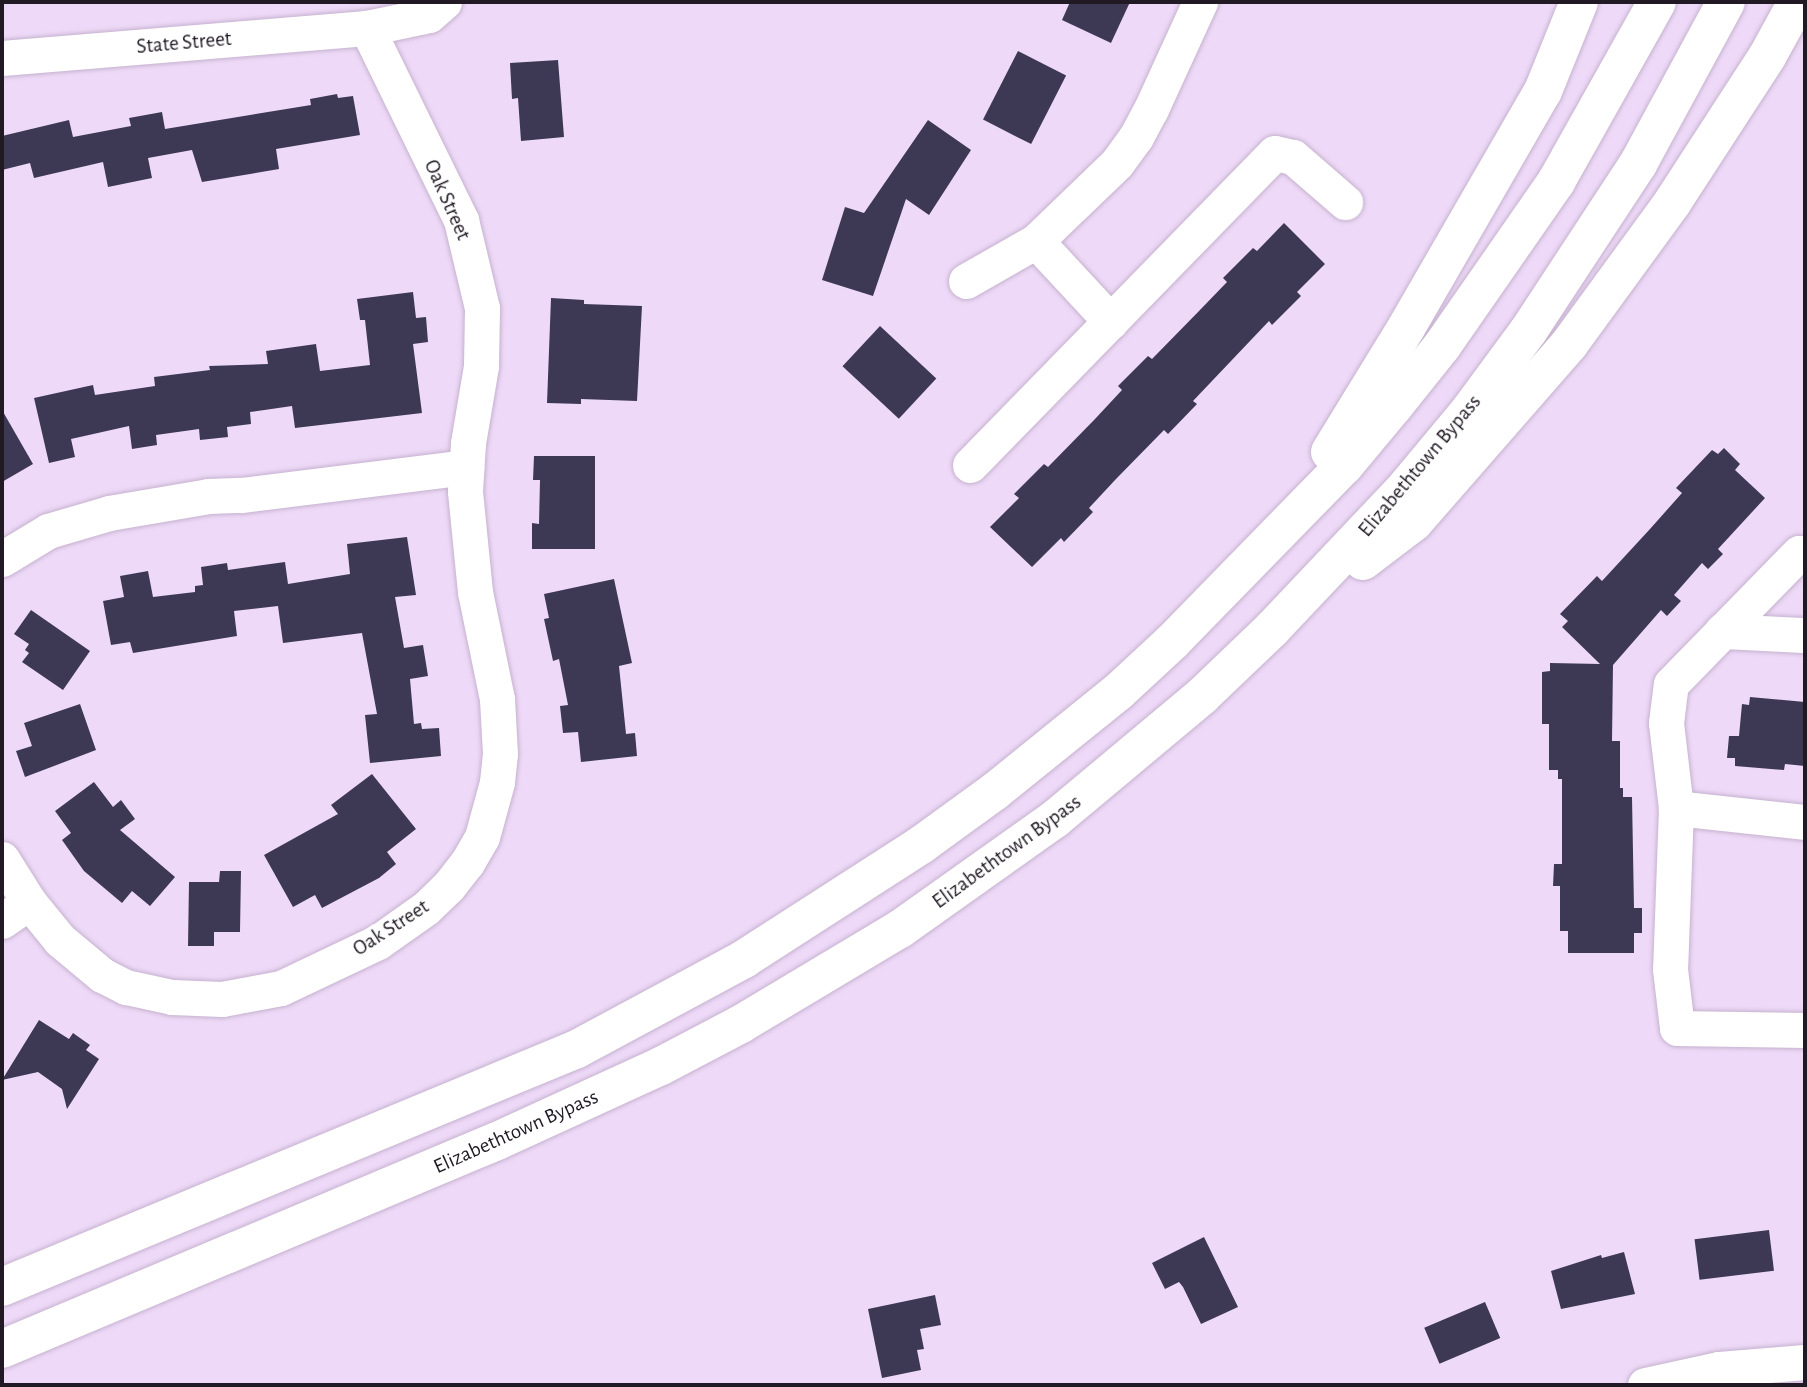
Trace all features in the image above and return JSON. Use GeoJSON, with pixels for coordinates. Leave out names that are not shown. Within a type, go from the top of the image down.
{"type":"FeatureCollection","features":[{"type":"Feature","properties":{"kind":"highway"},"geometry":{"type":"LineString","coordinates":[[1281,532],[1406,328],[1543,91],[1579,2]]}},
{"type":"Feature","properties":{"kind":"highway"},"geometry":{"type":"LineString","coordinates":[[2,1287],[578,1049],[744,959],[921,845],[1031,763],[1118,692],[1173,641],[1281,532],[1394,406],[1485,286],[1556,182],[1657,2]]}},
{"type":"Feature","properties":{"kind":"highway","name":"Elizabethtown Bypass"},"geometry":{"type":"LineString","coordinates":[[2,1349],[497,1142],[661,1066],[764,1011],[900,929],[1055,819],[1202,696],[1272,629],[1407,486],[1529,330],[1638,164],[1726,2]]}},
{"type":"Feature","properties":{"kind":"highway"},"geometry":{"type":"LineString","coordinates":[[1272,629],[1414,522],[1570,343],[1672,203],[1768,55],[1797,2]]}},
{"type":"Feature","properties":{"kind":"street"},"geometry":{"type":"LineString","coordinates":[[367,28],[429,15],[444,2]]}},
{"type":"Feature","properties":{"kind":"street"},"geometry":{"type":"LineString","coordinates":[[966,281],[1036,242],[1117,163],[1136,137],[1200,2]]}},
{"type":"Feature","properties":{"kind":"street","name":"State Street"},"geometry":{"type":"LineString","coordinates":[[2,58],[367,28]]}},
{"type":"Feature","properties":{"kind":"street","name":"Oak Street"},"geometry":{"type":"LineString","coordinates":[[2,859],[15,912],[60,940],[102,975],[125,987],[197,1000],[222,999],[281,988],[402,926],[448,887],[467,863],[482,837],[497,782],[500,754],[497,699],[467,539],[466,467],[484,337],[477,279],[461,220],[367,28]]}},
{"type":"Feature","properties":{"kind":"street"},"geometry":{"type":"LineString","coordinates":[[970,465],[1275,153],[1293,157],[1345,202]]}},
{"type":"Feature","properties":{"kind":"street"},"geometry":{"type":"LineString","coordinates":[[1036,242],[1111,322]]}},
{"type":"Feature","properties":{"kind":"street"},"geometry":{"type":"LineString","coordinates":[[2,559],[48,531],[109,513],[208,496],[242,495],[466,467]]}},
{"type":"Feature","properties":{"kind":"street"},"geometry":{"type":"LineString","coordinates":[[1805,555],[1799,553],[1671,684],[1667,723],[1676,808],[1670,969],[1676,1028],[1805,1030]]}},
{"type":"Feature","properties":{"kind":"street"},"geometry":{"type":"LineString","coordinates":[[1722,631],[1805,635]]}},
{"type":"Feature","properties":{"kind":"street"},"geometry":{"type":"LineString","coordinates":[[1676,808],[1805,822]]}},
{"type":"Feature","properties":{"kind":"street"},"geometry":{"type":"LineString","coordinates":[[1645,1385],[1719,1369],[1805,1362]]}},
{"type":"Feature","properties":{"kind":"building"},"geometry":{"type":"Polygon","coordinates":[[[1070,2],[1130,2],[1111,43],[1062,20],[1070,2]]]}},
{"type":"Feature","properties":{"kind":"building"},"geometry":{"type":"Polygon","coordinates":[[[1018,51],[1066,76],[1031,144],[983,120],[1018,51]]]}},
{"type":"Feature","properties":{"kind":"building"},"geometry":{"type":"Polygon","coordinates":[[[558,60],[564,137],[521,141],[518,98],[512,99],[510,63],[558,60]]]}},
{"type":"Feature","properties":{"kind":"building"},"geometry":{"type":"Polygon","coordinates":[[[337,94],[338,98],[353,96],[360,135],[276,149],[279,169],[202,182],[192,150],[148,158],[152,178],[108,187],[103,162],[34,178],[30,163],[2,170],[2,136],[69,120],[73,137],[131,126],[129,118],[162,112],[165,129],[311,105],[310,99],[337,94]]]}},
{"type":"Feature","properties":{"kind":"building"},"geometry":{"type":"Polygon","coordinates":[[[928,120],[971,150],[929,215],[906,199],[873,296],[822,280],[845,207],[864,213],[928,120]]]}},
{"type":"Feature","properties":{"kind":"building"},"geometry":{"type":"Polygon","coordinates":[[[1284,223],[1325,264],[1297,292],[1301,296],[1272,325],[1269,321],[1193,401],[1197,404],[1168,434],[1164,430],[1116,479],[1089,508],[1093,512],[1064,542],[1061,538],[1032,567],[990,527],[1019,498],[1014,494],[1044,464],[1048,467],[1122,390],[1118,386],[1148,356],[1152,359],[1227,282],[1223,278],[1253,248],[1257,251],[1284,223]]]}},
{"type":"Feature","properties":{"kind":"building"},"geometry":{"type":"Polygon","coordinates":[[[413,292],[416,318],[426,317],[428,342],[413,344],[422,413],[295,428],[292,406],[250,412],[251,424],[227,427],[228,437],[200,440],[199,429],[156,435],[157,445],[132,449],[129,426],[71,439],[75,457],[49,463],[34,398],[93,385],[95,395],[155,386],[154,377],[210,370],[209,366],[268,364],[266,351],[316,344],[320,371],[370,365],[365,320],[360,320],[357,299],[413,292]]]}},
{"type":"Feature","properties":{"kind":"building"},"geometry":{"type":"Polygon","coordinates":[[[551,298],[584,300],[584,304],[642,306],[637,401],[581,399],[581,404],[547,403],[551,298]]]}},
{"type":"Feature","properties":{"kind":"building"},"geometry":{"type":"Polygon","coordinates":[[[880,326],[936,379],[899,419],[842,366],[880,326]]]}},
{"type":"Feature","properties":{"kind":"building"},"geometry":{"type":"Polygon","coordinates":[[[2,410],[33,464],[2,482],[2,410]]]}},
{"type":"Feature","properties":{"kind":"building"},"geometry":{"type":"Polygon","coordinates":[[[1724,448],[1740,464],[1735,470],[1765,498],[1718,549],[1723,554],[1708,569],[1702,563],[1674,595],[1681,601],[1667,616],[1661,610],[1613,665],[1612,741],[1620,741],[1620,788],[1623,788],[1623,797],[1632,797],[1634,908],[1642,908],[1642,933],[1634,933],[1634,953],[1568,953],[1568,931],[1560,931],[1560,886],[1553,886],[1554,864],[1562,864],[1562,779],[1558,779],[1558,770],[1549,770],[1549,724],[1542,724],[1542,672],[1550,671],[1550,663],[1600,664],[1562,627],[1568,621],[1560,614],[1597,576],[1602,581],[1682,493],[1676,488],[1712,450],[1718,454],[1724,448]]]}},
{"type":"Feature","properties":{"kind":"building"},"geometry":{"type":"Polygon","coordinates":[[[534,456],[595,456],[595,549],[532,549],[532,523],[539,524],[540,480],[533,480],[534,456]]]}},
{"type":"Feature","properties":{"kind":"building"},"geometry":{"type":"Polygon","coordinates":[[[407,537],[416,595],[395,597],[404,648],[423,645],[428,676],[410,679],[414,724],[421,723],[422,729],[439,728],[441,756],[370,763],[365,715],[377,714],[362,633],[283,643],[278,606],[234,611],[237,636],[133,653],[130,642],[111,645],[103,601],[124,597],[120,576],[148,571],[153,597],[195,592],[195,586],[203,585],[201,567],[227,563],[228,570],[285,562],[288,584],[350,574],[347,544],[407,537]]]}},
{"type":"Feature","properties":{"kind":"building"},"geometry":{"type":"Polygon","coordinates":[[[614,579],[632,663],[619,666],[626,734],[635,733],[637,756],[581,762],[578,732],[563,733],[560,706],[568,705],[559,659],[553,661],[544,619],[549,618],[544,594],[614,579]]]}},
{"type":"Feature","properties":{"kind":"building"},"geometry":{"type":"Polygon","coordinates":[[[31,610],[90,651],[63,690],[22,662],[29,653],[25,650],[29,644],[14,634],[31,610]]]}},
{"type":"Feature","properties":{"kind":"building"},"geometry":{"type":"Polygon","coordinates":[[[1750,697],[1805,702],[1805,766],[1785,764],[1784,770],[1735,766],[1735,758],[1727,758],[1729,736],[1739,736],[1742,704],[1749,705],[1750,697]]]}},
{"type":"Feature","properties":{"kind":"building"},"geometry":{"type":"Polygon","coordinates":[[[80,704],[96,750],[25,777],[16,751],[32,746],[24,723],[80,704]]]}},
{"type":"Feature","properties":{"kind":"building"},"geometry":{"type":"Polygon","coordinates":[[[372,774],[416,829],[387,852],[396,864],[379,878],[322,908],[315,895],[293,907],[264,855],[338,814],[331,805],[372,774]]]}},
{"type":"Feature","properties":{"kind":"building"},"geometry":{"type":"Polygon","coordinates":[[[94,782],[113,807],[121,800],[135,819],[120,830],[175,877],[150,906],[132,891],[122,903],[84,871],[62,840],[71,833],[55,811],[94,782]]]}},
{"type":"Feature","properties":{"kind":"building"},"geometry":{"type":"Polygon","coordinates":[[[220,871],[241,871],[240,932],[214,932],[214,946],[188,946],[189,882],[219,882],[220,871]]]}},
{"type":"Feature","properties":{"kind":"building"},"geometry":{"type":"Polygon","coordinates":[[[39,1020],[69,1039],[73,1033],[90,1045],[86,1050],[99,1059],[67,1109],[62,1089],[38,1072],[2,1080],[39,1020]]]}},
{"type":"Feature","properties":{"kind":"building"},"geometry":{"type":"Polygon","coordinates":[[[1769,1230],[1774,1271],[1700,1280],[1695,1239],[1769,1230]]]}},
{"type":"Feature","properties":{"kind":"building"},"geometry":{"type":"Polygon","coordinates":[[[1204,1237],[1238,1307],[1201,1324],[1179,1282],[1165,1289],[1152,1263],[1204,1237]]]}},
{"type":"Feature","properties":{"kind":"building"},"geometry":{"type":"Polygon","coordinates":[[[1624,1252],[1635,1294],[1561,1309],[1551,1271],[1601,1255],[1602,1258],[1624,1252]]]}},
{"type":"Feature","properties":{"kind":"building"},"geometry":{"type":"Polygon","coordinates":[[[935,1295],[941,1325],[920,1329],[924,1349],[917,1350],[921,1370],[882,1378],[868,1309],[935,1295]]]}},
{"type":"Feature","properties":{"kind":"building"},"geometry":{"type":"Polygon","coordinates":[[[1485,1302],[1500,1338],[1439,1364],[1424,1328],[1485,1302]]]}}]}
